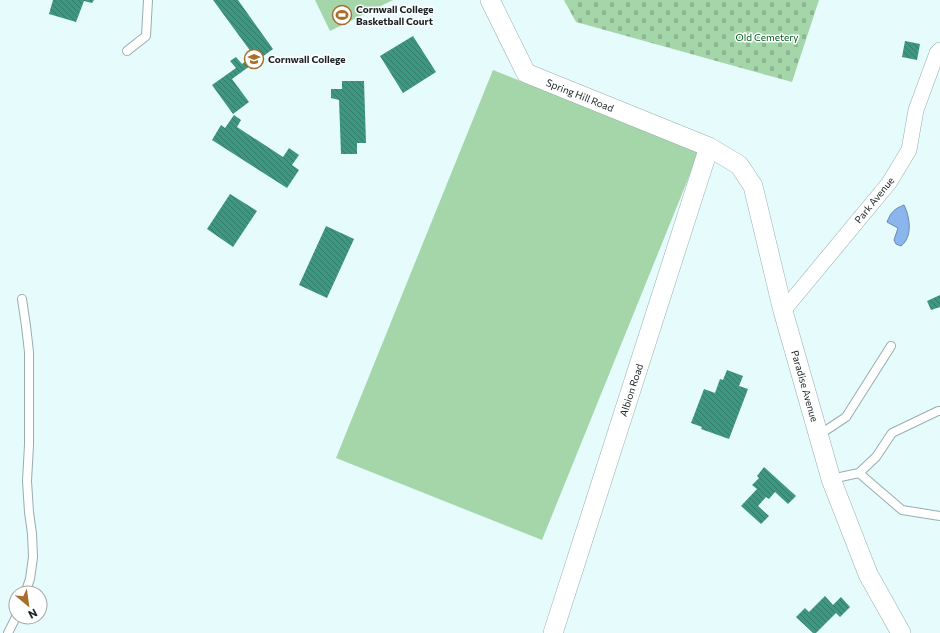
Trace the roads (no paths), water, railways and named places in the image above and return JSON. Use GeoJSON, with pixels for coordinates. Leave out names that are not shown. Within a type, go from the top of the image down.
{"type":"FeatureCollection","features":[{"type":"Feature","properties":{"kind":"street","name":"Spring Hill Road"},"geometry":{"type":"LineString","coordinates":[[490,0],[526,73],[709,147]]}},
{"type":"Feature","properties":{"kind":"street","name":"Park Avenue"},"geometry":{"type":"LineString","coordinates":[[783,311],[889,183],[909,150],[916,110],[937,53],[940,50]]}},
{"type":"Feature","properties":{"kind":"street","name":"Paradise Avenue"},"geometry":{"type":"LineString","coordinates":[[709,147],[739,165],[753,186],[783,311],[832,479],[868,574],[901,633]]}},
{"type":"Feature","properties":{"kind":"street","name":"Albion Road"},"geometry":{"type":"LineString","coordinates":[[554,633],[709,147]]}},
{"type":"Feature","properties":{"kind":"lane"},"geometry":{"type":"LineString","coordinates":[[127,51],[146,36],[148,0]]}},
{"type":"Feature","properties":{"kind":"lane"},"geometry":{"type":"LineString","coordinates":[[22,299],[29,352],[29,445],[27,481],[33,557],[28,585]]}},
{"type":"Feature","properties":{"kind":"lane"},"geometry":{"type":"LineString","coordinates":[[819,435],[846,418],[891,346]]}},
{"type":"Feature","properties":{"kind":"lane"},"geometry":{"type":"LineString","coordinates":[[832,479],[859,473],[876,457],[892,433],[940,411]]}},
{"type":"Feature","properties":{"kind":"lane"},"geometry":{"type":"LineString","coordinates":[[859,473],[902,510],[940,516]]}},
{"type":"Feature","properties":{"kind":"water"},"geometry":{"type":"Polygon","coordinates":[[[904,205],[908,215],[909,232],[905,242],[901,246],[896,244],[894,240],[898,228],[887,222],[893,211],[904,205]]]}},
{"type":"Feature","properties":{"kind":"place","name":"Cornwall College Basketball Court"},"geometry":{"type":"Point","coordinates":[342,15]}},
{"type":"Feature","properties":{"kind":"place","name":"Cornwall College"},"geometry":{"type":"Point","coordinates":[254,59]}},
{"type":"Feature","properties":{"kind":"park label","name":"Old Cemetery"},"geometry":{"type":"Point","coordinates":[767,37]}}]}
